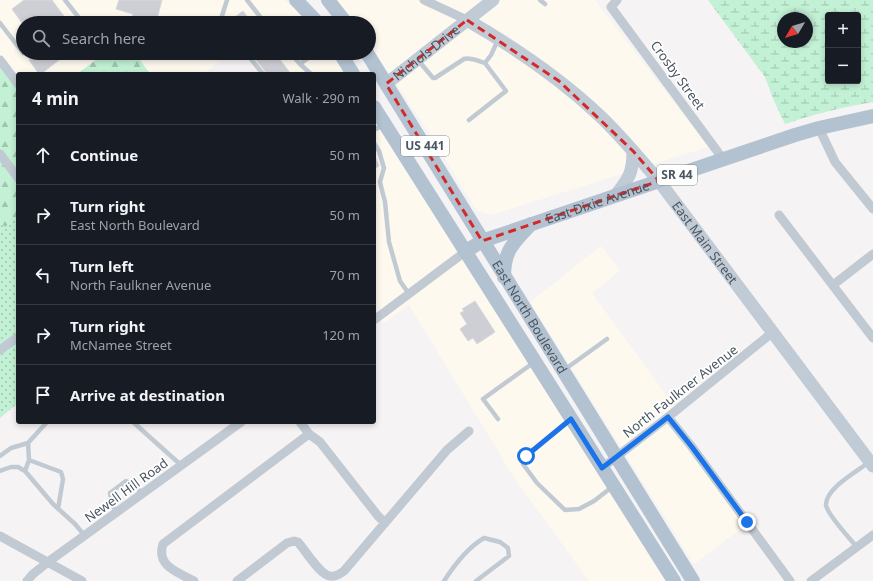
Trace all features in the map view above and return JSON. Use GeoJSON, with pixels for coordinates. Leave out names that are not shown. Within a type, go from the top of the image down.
{"type":"FeatureCollection","features":[{"type":"Feature","properties":{"kind":"main road"},"geometry":{"type":"LineString","coordinates":[[296,0],[311,16]]}},
{"type":"Feature","properties":{"kind":"main road"},"geometry":{"type":"LineString","coordinates":[[328,0],[341,16]]}},
{"type":"Feature","properties":{"kind":"main road"},"geometry":{"type":"LineString","coordinates":[[344,60],[352,72]]}},
{"type":"Feature","properties":{"kind":"main road","name":"East North Boulevard"},"geometry":{"type":"LineString","coordinates":[[370,60],[375,72]]}},
{"type":"Feature","properties":{"kind":"main road","name":"East North Boulevard"},"geometry":{"type":"LineString","coordinates":[[376,74],[380,84],[482,241],[693,581]]}},
{"type":"Feature","properties":{"kind":"main road","name":"East North Boulevard"},"geometry":{"type":"LineString","coordinates":[[376,115],[379,127],[465,252],[674,581]]}},
{"type":"Feature","properties":{"kind":"main road","name":"East Dixie Avenue"},"geometry":{"type":"LineString","coordinates":[[482,241],[818,128],[873,116]]}},
{"type":"Feature","properties":{"kind":"main road"},"geometry":{"type":"LineString","coordinates":[[504,276],[504,262],[507,252],[532,223]]}},
{"type":"Feature","properties":{"kind":"main road","name":"SR 44"},"geometry":{"type":"LineString","coordinates":[[465,252],[482,241]]}},
{"type":"Feature","properties":{"kind":"street","name":"East Main Street"},"geometry":{"type":"LineString","coordinates":[[424,0],[467,20],[524,55],[574,93],[600,116],[659,181],[871,464]]}},
{"type":"Feature","properties":{"kind":"street","name":"Nichols Drive"},"geometry":{"type":"LineString","coordinates":[[380,84],[418,59],[493,0]]}},
{"type":"Feature","properties":{"kind":"street","name":"Crosby Street"},"geometry":{"type":"LineString","coordinates":[[614,4],[723,159]]}},
{"type":"Feature","properties":{"kind":"street"},"geometry":{"type":"LineString","coordinates":[[0,60],[16,81]]}},
{"type":"Feature","properties":{"kind":"street"},"geometry":{"type":"LineString","coordinates":[[818,128],[836,162],[873,209]]}},
{"type":"Feature","properties":{"kind":"street"},"geometry":{"type":"LineString","coordinates":[[616,195],[631,173],[633,151]]}},
{"type":"Feature","properties":{"kind":"street"},"geometry":{"type":"LineString","coordinates":[[0,154],[16,175]]}},
{"type":"Feature","properties":{"kind":"street"},"geometry":{"type":"LineString","coordinates":[[779,215],[873,338]]}},
{"type":"Feature","properties":{"kind":"street"},"geometry":{"type":"LineString","coordinates":[[376,319],[465,252]]}},
{"type":"Feature","properties":{"kind":"street"},"geometry":{"type":"LineString","coordinates":[[833,285],[873,254]]}},
{"type":"Feature","properties":{"kind":"street","name":"North Faulkner Avenue"},"geometry":{"type":"LineString","coordinates":[[602,468],[773,332]]}},
{"type":"Feature","properties":{"kind":"street"},"geometry":{"type":"LineString","coordinates":[[0,350],[16,338]]}},
{"type":"Feature","properties":{"kind":"street"},"geometry":{"type":"LineString","coordinates":[[668,417],[697,453],[790,581]]}},
{"type":"Feature","properties":{"kind":"street","name":"Newell Hill Road"},"geometry":{"type":"LineString","coordinates":[[27,581],[48,562],[238,424]]}},
{"type":"Feature","properties":{"kind":"street"},"geometry":{"type":"LineString","coordinates":[[302,424],[309,434],[320,442],[385,523]]}},
{"type":"Feature","properties":{"kind":"street"},"geometry":{"type":"LineString","coordinates":[[237,581],[294,540],[298,542],[321,571],[328,576],[336,576],[344,571],[447,450],[469,431]]}},
{"type":"Feature","properties":{"kind":"street"},"geometry":{"type":"LineString","coordinates":[[194,581],[167,566],[162,560],[160,552],[163,544],[309,434]]}},
{"type":"Feature","properties":{"kind":"street"},"geometry":{"type":"LineString","coordinates":[[812,581],[873,535]]}},
{"type":"Feature","properties":{"kind":"street"},"geometry":{"type":"LineString","coordinates":[[0,536],[82,581]]}},
{"type":"Feature","properties":{"kind":"lane"},"geometry":{"type":"LineString","coordinates":[[65,0],[78,16]]}},
{"type":"Feature","properties":{"kind":"lane"},"geometry":{"type":"LineString","coordinates":[[223,16],[227,0]]}},
{"type":"Feature","properties":{"kind":"lane"},"geometry":{"type":"LineString","coordinates":[[247,0],[260,16]]}},
{"type":"Feature","properties":{"kind":"lane"},"geometry":{"type":"LineString","coordinates":[[0,23],[16,43]]}},
{"type":"Feature","properties":{"kind":"lane"},"geometry":{"type":"LineString","coordinates":[[485,63],[491,55],[498,39]]}},
{"type":"Feature","properties":{"kind":"lane"},"geometry":{"type":"LineString","coordinates":[[418,59],[432,78],[435,78],[466,58],[485,63],[506,91],[469,120]]}},
{"type":"Feature","properties":{"kind":"lane"},"geometry":{"type":"LineString","coordinates":[[252,60],[261,72]]}},
{"type":"Feature","properties":{"kind":"lane"},"geometry":{"type":"LineString","coordinates":[[296,60],[308,72]]}},
{"type":"Feature","properties":{"kind":"lane"},"geometry":{"type":"LineString","coordinates":[[300,64],[305,60]]}},
{"type":"Feature","properties":{"kind":"lane"},"geometry":{"type":"LineString","coordinates":[[376,146],[384,168],[380,182],[385,202],[389,242],[400,281],[409,294]]}},
{"type":"Feature","properties":{"kind":"lane"},"geometry":{"type":"LineString","coordinates":[[562,371],[607,339]]}},
{"type":"Feature","properties":{"kind":"lane"},"geometry":{"type":"LineString","coordinates":[[498,419],[483,400],[535,362]]}},
{"type":"Feature","properties":{"kind":"lane"},"geometry":{"type":"LineString","coordinates":[[571,419],[526,456],[523,464],[537,483],[564,510],[579,509],[594,501],[613,486]]}},
{"type":"Feature","properties":{"kind":"lane"},"geometry":{"type":"LineString","coordinates":[[0,456],[11,448],[28,443],[45,424]]}},
{"type":"Feature","properties":{"kind":"lane"},"geometry":{"type":"LineString","coordinates":[[135,424],[182,466]]}},
{"type":"Feature","properties":{"kind":"lane"},"geometry":{"type":"LineString","coordinates":[[25,471],[29,460],[28,443]]}},
{"type":"Feature","properties":{"kind":"lane"},"geometry":{"type":"LineString","coordinates":[[29,460],[61,472],[63,479],[58,509]]}},
{"type":"Feature","properties":{"kind":"lane"},"geometry":{"type":"LineString","coordinates":[[857,547],[830,514],[826,506],[827,499],[838,484],[871,464]]}},
{"type":"Feature","properties":{"kind":"lane"},"geometry":{"type":"LineString","coordinates":[[0,471],[11,467],[18,467],[25,471],[58,509],[75,524],[84,536]]}},
{"type":"Feature","properties":{"kind":"lane"},"geometry":{"type":"LineString","coordinates":[[116,513],[110,493],[126,481],[136,486],[142,495]]}},
{"type":"Feature","properties":{"kind":"lane"},"geometry":{"type":"LineString","coordinates":[[444,581],[455,565],[476,543],[484,538],[500,542],[508,548],[509,556],[476,581]]}},
{"type":"Feature","properties":{"kind":"highlighted area"},"geometry":{"type":"Polygon","coordinates":[[[467,20],[559,81],[633,151],[659,181],[482,241],[386,84],[467,20]]]}},
{"type":"Feature","properties":{"kind":"shaded area"},"geometry":{"type":"Polygon","coordinates":[[[0,0],[284,0],[301,16],[16,16],[16,60],[96,60],[80,72],[16,72],[16,83],[0,63],[0,0]]]}},
{"type":"Feature","properties":{"kind":"shaded area"},"geometry":{"type":"Polygon","coordinates":[[[334,0],[487,0],[391,75],[376,55],[376,16],[347,16],[334,0]]]}},
{"type":"Feature","properties":{"kind":"shaded area"},"geometry":{"type":"Polygon","coordinates":[[[499,0],[595,0],[708,147],[651,165],[638,149],[474,19],[499,0]]]}},
{"type":"Feature","properties":{"kind":"shaded area"},"geometry":{"type":"Polygon","coordinates":[[[467,25],[489,38],[571,96],[629,153],[627,172],[492,215],[477,211],[430,134],[395,82],[467,25]]]}},
{"type":"Feature","properties":{"kind":"shaded area"},"geometry":{"type":"Polygon","coordinates":[[[140,60],[221,60],[206,72],[149,72],[140,60]]]}},
{"type":"Feature","properties":{"kind":"shaded area"},"geometry":{"type":"Polygon","coordinates":[[[249,60],[336,60],[345,72],[258,72],[249,60]]]}},
{"type":"Feature","properties":{"kind":"shaded area"},"geometry":{"type":"Polygon","coordinates":[[[376,120],[669,581],[589,581],[503,462],[504,461],[409,305],[384,323],[376,310],[376,120]]]}},
{"type":"Feature","properties":{"kind":"shaded area"},"geometry":{"type":"Polygon","coordinates":[[[601,246],[620,271],[592,293],[677,410],[664,420],[746,525],[694,564],[530,302],[601,246]]]}},
{"type":"Feature","properties":{"kind":"green space"},"geometry":{"type":"Polygon","coordinates":[[[708,0],[873,0],[873,102],[829,111],[785,124],[765,77],[708,0]]]}},
{"type":"Feature","properties":{"kind":"green space"},"geometry":{"type":"Polygon","coordinates":[[[96,60],[140,60],[149,72],[80,72],[96,60]]]}},
{"type":"Feature","properties":{"kind":"green space"},"geometry":{"type":"Polygon","coordinates":[[[0,63],[16,83],[16,219],[5,227],[0,221],[0,63]]]}},
{"type":"Feature","properties":{"kind":"green space"},"geometry":{"type":"Polygon","coordinates":[[[16,219],[16,405],[0,418],[0,221],[5,227],[16,219]]]}},
{"type":"Feature","properties":{"kind":"building"},"geometry":{"type":"Polygon","coordinates":[[[24,0],[52,0],[64,16],[17,16],[12,9],[24,0]]]}},
{"type":"Feature","properties":{"kind":"building"},"geometry":{"type":"Polygon","coordinates":[[[119,0],[162,0],[158,16],[132,16],[133,14],[116,9],[119,0]]]}},
{"type":"Feature","properties":{"kind":"building"},"geometry":{"type":"Polygon","coordinates":[[[243,11],[247,16],[236,16],[243,11]]]}},
{"type":"Feature","properties":{"kind":"building"},"geometry":{"type":"Polygon","coordinates":[[[29,60],[59,60],[44,72],[38,72],[29,60]]]}},
{"type":"Feature","properties":{"kind":"building"},"geometry":{"type":"Polygon","coordinates":[[[256,60],[280,60],[289,72],[265,72],[256,60]]]}},
{"type":"Feature","properties":{"kind":"building"},"geometry":{"type":"Polygon","coordinates":[[[376,159],[379,166],[376,168],[376,159]]]}},
{"type":"Feature","properties":{"kind":"building"},"geometry":{"type":"Polygon","coordinates":[[[475,301],[495,332],[477,344],[473,338],[468,341],[460,329],[467,324],[460,313],[464,311],[462,309],[475,301]]]}},
{"type":"Feature","properties":{"kind":"route"},"geometry":{"type":"LineString","coordinates":[[526,456],[571,419],[602,468],[668,417],[747,522]]}}]}
